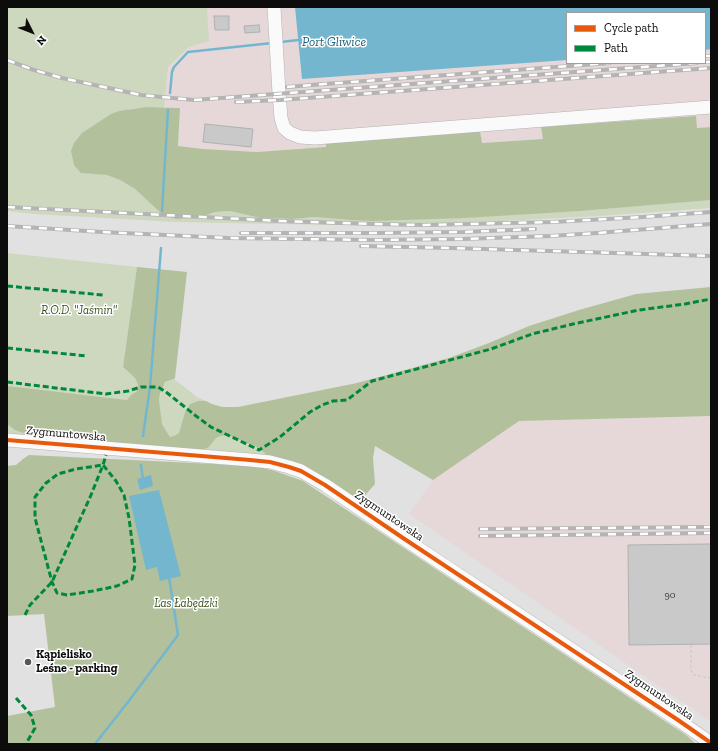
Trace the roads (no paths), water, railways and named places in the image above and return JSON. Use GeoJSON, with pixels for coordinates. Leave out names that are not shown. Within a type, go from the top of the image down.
{"type":"FeatureCollection","features":[{"type":"Feature","properties":{"kind":"street"},"geometry":{"type":"LineString","coordinates":[[274,7],[282,118],[284,128],[290,133],[300,137],[315,138],[711,107]]}},
{"type":"Feature","properties":{"kind":"street","name":"Zygmuntowska"},"geometry":{"type":"LineString","coordinates":[[7,440],[254,460],[301,471],[325,485],[711,743]]}},
{"type":"Feature","properties":{"kind":"water","name":"Port Gliwice"},"geometry":{"type":"Polygon","coordinates":[[[295,7],[711,7],[711,49],[706,50],[706,12],[566,12],[566,60],[302,79],[295,7]]]}},
{"type":"Feature","properties":{"kind":"water"},"geometry":{"type":"Polygon","coordinates":[[[151,475],[153,486],[140,490],[137,479],[151,475]]]}},
{"type":"Feature","properties":{"kind":"water"},"geometry":{"type":"Polygon","coordinates":[[[159,490],[181,576],[160,581],[157,567],[146,570],[129,496],[159,490]]]}},
{"type":"Feature","properties":{"kind":"waterway"},"geometry":{"type":"LineString","coordinates":[[281,42],[298,40],[301,38]]}},
{"type":"Feature","properties":{"kind":"waterway"},"geometry":{"type":"LineString","coordinates":[[170,93],[172,72],[174,67],[188,52],[272,43]]}},
{"type":"Feature","properties":{"kind":"waterway"},"geometry":{"type":"LineString","coordinates":[[162,211],[168,110]]}},
{"type":"Feature","properties":{"kind":"waterway"},"geometry":{"type":"LineString","coordinates":[[143,436],[150,387],[161,248]]}},
{"type":"Feature","properties":{"kind":"waterway"},"geometry":{"type":"LineString","coordinates":[[141,465],[143,479]]}},
{"type":"Feature","properties":{"kind":"waterway"},"geometry":{"type":"LineString","coordinates":[[95,744],[178,635],[169,577]]}},
{"type":"Feature","properties":{"kind":"railway"},"geometry":{"type":"LineString","coordinates":[[706,56],[711,56]]}},
{"type":"Feature","properties":{"kind":"railway"},"geometry":{"type":"LineString","coordinates":[[7,60],[62,78],[141,95],[194,100],[683,64]]}},
{"type":"Feature","properties":{"kind":"railway"},"geometry":{"type":"LineString","coordinates":[[706,62],[711,62]]}},
{"type":"Feature","properties":{"kind":"railway"},"geometry":{"type":"LineString","coordinates":[[287,87],[597,64]]}},
{"type":"Feature","properties":{"kind":"railway"},"geometry":{"type":"LineString","coordinates":[[236,102],[711,68]]}},
{"type":"Feature","properties":{"kind":"railway"},"geometry":{"type":"LineString","coordinates":[[7,207],[281,221],[425,225],[553,222],[711,212]]}},
{"type":"Feature","properties":{"kind":"railway"},"geometry":{"type":"LineString","coordinates":[[7,226],[228,238],[373,240],[550,236],[711,224]]}},
{"type":"Feature","properties":{"kind":"railway"},"geometry":{"type":"LineString","coordinates":[[241,233],[464,232],[535,229]]}},
{"type":"Feature","properties":{"kind":"railway"},"geometry":{"type":"LineString","coordinates":[[361,246],[711,256]]}},
{"type":"Feature","properties":{"kind":"railway"},"geometry":{"type":"LineString","coordinates":[[480,529],[711,527]]}},
{"type":"Feature","properties":{"kind":"railway"},"geometry":{"type":"LineString","coordinates":[[480,536],[711,533]]}},
{"type":"Feature","properties":{"kind":"place","name":"Kąpielisko Leśne - parking"},"geometry":{"type":"Point","coordinates":[28,662]}},
{"type":"Feature","properties":{"kind":"park label","name":"R.O.D. \"Jaśmin\""},"geometry":{"type":"Point","coordinates":[79,311]}},
{"type":"Feature","properties":{"kind":"park label","name":"Las Łabędzki"},"geometry":{"type":"Point","coordinates":[186,604]}}]}
